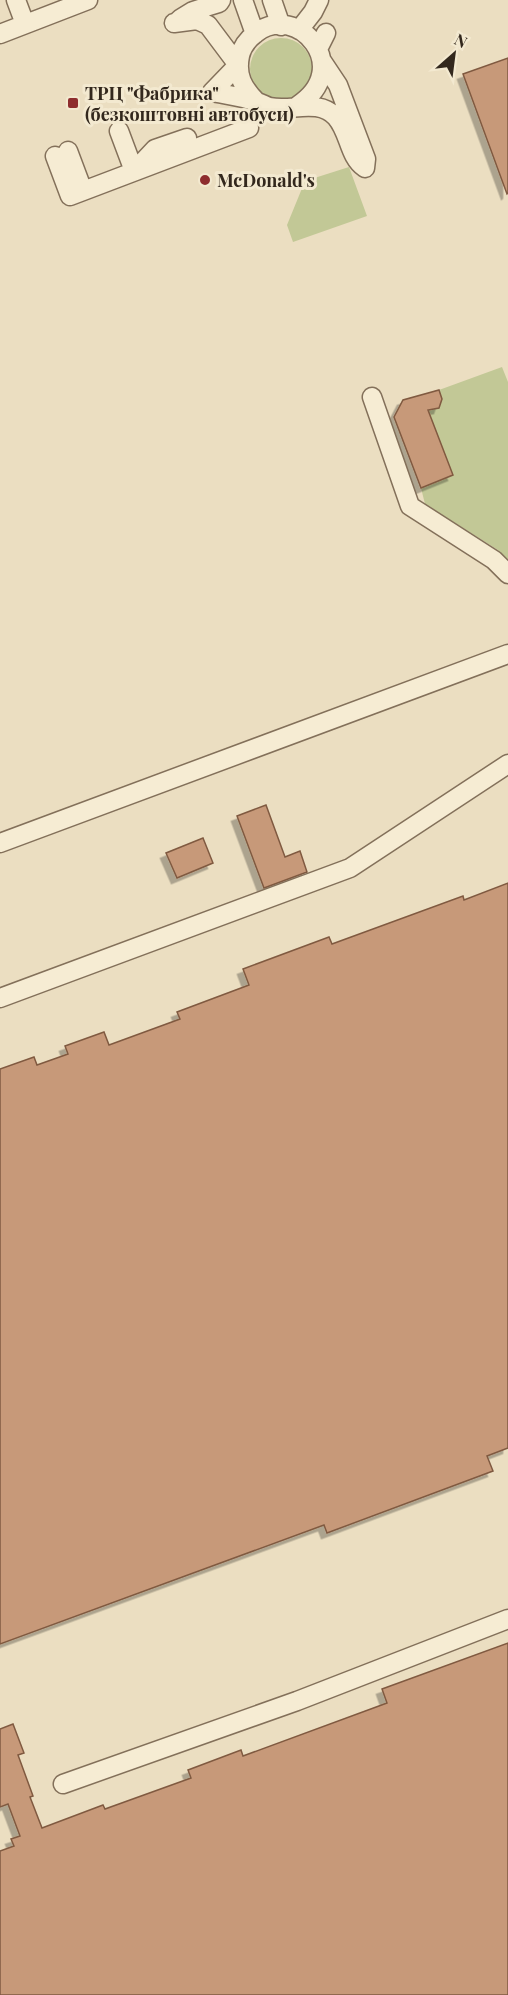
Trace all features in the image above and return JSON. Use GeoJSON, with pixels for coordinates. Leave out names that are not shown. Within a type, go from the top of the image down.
{"type":"FeatureCollection","features":[{"type":"Feature","properties":{"kind":"street"},"geometry":{"type":"LineString","coordinates":[[16,0],[25,24]]}},
{"type":"Feature","properties":{"kind":"street"},"geometry":{"type":"LineString","coordinates":[[0,34],[88,0]]}},
{"type":"Feature","properties":{"kind":"street"},"geometry":{"type":"LineString","coordinates":[[221,0],[219,3],[193,11],[174,23],[197,20],[208,25],[238,65]]}},
{"type":"Feature","properties":{"kind":"street"},"geometry":{"type":"LineString","coordinates":[[243,0],[255,34]]}},
{"type":"Feature","properties":{"kind":"street"},"geometry":{"type":"LineString","coordinates":[[272,0],[290,28]]}},
{"type":"Feature","properties":{"kind":"street"},"geometry":{"type":"LineString","coordinates":[[290,28],[313,12],[319,0]]}},
{"type":"Feature","properties":{"kind":"street"},"geometry":{"type":"LineString","coordinates":[[238,65],[212,92],[256,101],[269,107],[321,108],[334,115],[343,126],[356,162],[364,168],[366,159],[338,85],[322,47],[310,38],[290,28],[272,26],[249,39],[241,51],[238,65],[240,79],[246,91],[256,101]]}},
{"type":"Feature","properties":{"kind":"street"},"geometry":{"type":"LineString","coordinates":[[297,106],[317,88],[321,75],[322,47]]}},
{"type":"Feature","properties":{"kind":"street"},"geometry":{"type":"LineString","coordinates":[[61,153],[83,191],[134,171],[155,149],[220,127],[249,128],[256,101]]}},
{"type":"Feature","properties":{"kind":"street"},"geometry":{"type":"LineString","coordinates":[[118,131],[134,171]]}},
{"type":"Feature","properties":{"kind":"street"},"geometry":{"type":"LineString","coordinates":[[372,397],[410,506],[494,560],[508,573]]}},
{"type":"Feature","properties":{"kind":"street"},"geometry":{"type":"LineString","coordinates":[[0,843],[508,654]]}},
{"type":"Feature","properties":{"kind":"street"},"geometry":{"type":"LineString","coordinates":[[0,998],[350,868],[508,764]]}},
{"type":"Feature","properties":{"kind":"street"},"geometry":{"type":"LineString","coordinates":[[63,1784],[297,1701],[508,1619]]}},
{"type":"Feature","properties":{"kind":"green space"},"geometry":{"type":"Polygon","coordinates":[[[275,38],[287,38],[303,47],[310,57],[312,69],[310,81],[303,91],[287,100],[275,100],[264,95],[255,86],[250,75],[250,63],[255,52],[264,43],[275,38]]]}},
{"type":"Feature","properties":{"kind":"green space"},"geometry":{"type":"Polygon","coordinates":[[[349,167],[367,216],[293,242],[287,225],[305,181],[349,167]]]}},
{"type":"Feature","properties":{"kind":"green space"},"geometry":{"type":"Polygon","coordinates":[[[502,367],[508,382],[508,561],[498,550],[425,504],[394,417],[403,400],[439,390],[502,367]]]}},
{"type":"Feature","properties":{"kind":"building"},"geometry":{"type":"Polygon","coordinates":[[[508,58],[508,193],[507,194],[463,74],[508,58]]]}},
{"type":"Feature","properties":{"kind":"building"},"geometry":{"type":"Polygon","coordinates":[[[439,390],[442,399],[439,408],[428,410],[453,475],[421,488],[394,417],[403,400],[439,390]]]}},
{"type":"Feature","properties":{"kind":"building"},"geometry":{"type":"Polygon","coordinates":[[[266,805],[285,857],[300,851],[307,872],[264,888],[237,816],[266,805]]]}},
{"type":"Feature","properties":{"kind":"building"},"geometry":{"type":"Polygon","coordinates":[[[203,838],[213,863],[177,878],[166,853],[203,838]]]}},
{"type":"Feature","properties":{"kind":"building"},"geometry":{"type":"Polygon","coordinates":[[[508,883],[508,1448],[487,1456],[493,1471],[327,1533],[324,1525],[0,1644],[0,1069],[34,1057],[37,1065],[68,1054],[65,1046],[104,1032],[109,1045],[180,1019],[177,1012],[249,985],[243,969],[329,937],[332,944],[463,896],[464,900],[508,883]]]}},
{"type":"Feature","properties":{"kind":"building"},"geometry":{"type":"Polygon","coordinates":[[[508,1643],[508,1995],[0,1995],[0,1851],[14,1846],[11,1839],[20,1836],[8,1804],[0,1807],[0,1729],[13,1724],[24,1753],[18,1755],[42,1828],[103,1805],[105,1809],[191,1778],[188,1770],[241,1750],[243,1756],[387,1703],[382,1689],[508,1643]]]}},
{"type":"Feature","properties":{"kind":"place","name":"ТРЦ \"Фабрика\" (безкоштовні автобуси)"},"geometry":{"type":"Point","coordinates":[73,103]}},
{"type":"Feature","properties":{"kind":"place","name":"McDonald's"},"geometry":{"type":"Point","coordinates":[205,180]}}]}
